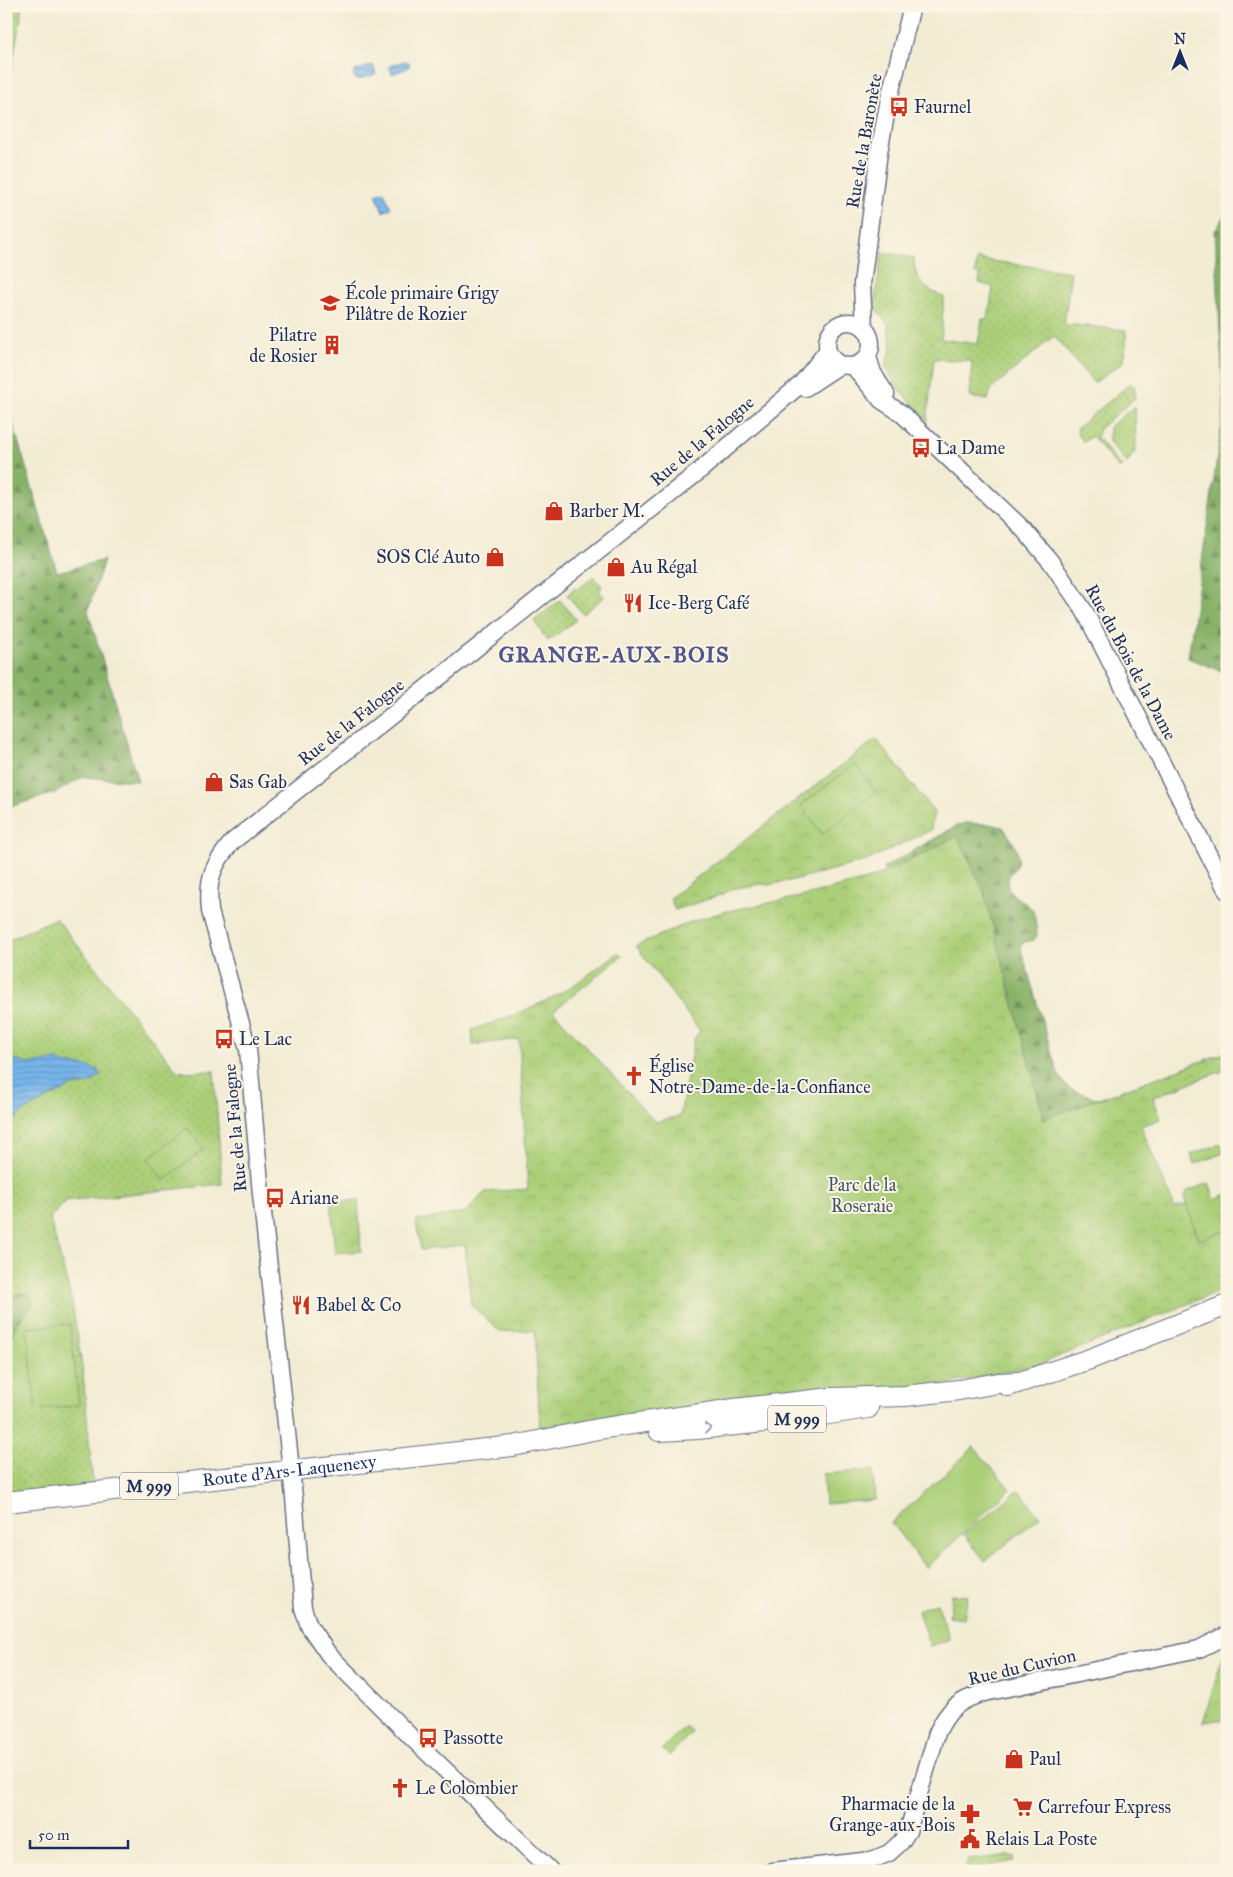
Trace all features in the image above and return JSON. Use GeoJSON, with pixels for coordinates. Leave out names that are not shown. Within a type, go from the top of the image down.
{"type":"FeatureCollection","features":[{"type":"Feature","properties":{"kind":"main road","name":"Route d'Ars-Laquenexy"},"geometry":{"type":"LineString","coordinates":[[6,1502],[513,1446],[572,1435],[698,1429],[794,1419],[968,1396],[1001,1389],[1090,1359],[1227,1305]]}},
{"type":"Feature","properties":{"kind":"street","name":"Rue de la Baronète"},"geometry":{"type":"LineString","coordinates":[[864,328],[862,284],[882,136],[912,6]]}},
{"type":"Feature","properties":{"kind":"street","name":"Rue de la Baronète"},"geometry":{"type":"LineString","coordinates":[[842,323],[853,309],[862,284]]}},
{"type":"Feature","properties":{"kind":"street"},"geometry":{"type":"LineString","coordinates":[[842,323],[854,323],[864,328],[872,345],[868,357],[859,365],[847,365],[835,361],[828,350],[827,343],[832,331],[842,323]]}},
{"type":"Feature","properties":{"kind":"street","name":"Rue de la Falogne"},"geometry":{"type":"LineString","coordinates":[[551,1871],[416,1742],[329,1655],[309,1626],[303,1608],[292,1470],[261,1194],[248,1049],[210,911],[210,880],[217,861],[232,842],[698,473],[809,376],[828,350]]}},
{"type":"Feature","properties":{"kind":"street","name":"Rue du Bois de la Dame"},"geometry":{"type":"LineString","coordinates":[[868,357],[879,384],[901,413],[1022,530],[1051,562],[1085,612],[1227,891]]}},
{"type":"Feature","properties":{"kind":"street","name":"Rue de la Falogne"},"geometry":{"type":"LineString","coordinates":[[785,398],[847,365]]}},
{"type":"Feature","properties":{"kind":"street","name":"Rue du Bois de la Dame"},"geometry":{"type":"LineString","coordinates":[[847,365],[881,400],[901,413]]}},
{"type":"Feature","properties":{"kind":"street","name":"Rue du Cuvion"},"geometry":{"type":"LineString","coordinates":[[772,1871],[872,1860],[884,1856],[896,1848],[908,1831],[944,1717],[965,1699],[984,1693],[1199,1649],[1227,1635]]}},
{"type":"Feature","properties":{"kind":"green space"},"geometry":{"type":"Polygon","coordinates":[[[6,6],[23,6],[6,97],[6,6]]]}},
{"type":"Feature","properties":{"kind":"green space"},"geometry":{"type":"Polygon","coordinates":[[[1227,213],[1227,673],[1188,658],[1224,410],[1215,231],[1227,213]]]}},
{"type":"Feature","properties":{"kind":"green space"},"geometry":{"type":"Polygon","coordinates":[[[882,252],[914,258],[916,273],[921,283],[944,297],[941,339],[978,344],[982,319],[988,319],[993,287],[979,283],[980,274],[975,273],[977,259],[1071,272],[1064,324],[1126,330],[1126,345],[1122,363],[1094,383],[1054,336],[991,389],[988,400],[970,397],[972,361],[934,359],[927,421],[896,386],[885,366],[892,346],[887,323],[874,307],[882,252]]]}},
{"type":"Feature","properties":{"kind":"green space"},"geometry":{"type":"Polygon","coordinates":[[[1131,383],[1135,387],[1135,398],[1098,430],[1097,438],[1122,467],[1119,469],[1092,436],[1084,442],[1078,436],[1077,428],[1131,383]]]}},
{"type":"Feature","properties":{"kind":"green space"},"geometry":{"type":"Polygon","coordinates":[[[6,400],[57,572],[104,560],[88,611],[138,781],[83,777],[55,793],[6,808],[6,400]]]}},
{"type":"Feature","properties":{"kind":"green space"},"geometry":{"type":"Polygon","coordinates":[[[1135,406],[1136,450],[1127,463],[1109,442],[1109,427],[1135,406]]]}},
{"type":"Feature","properties":{"kind":"green space"},"geometry":{"type":"Polygon","coordinates":[[[594,576],[602,587],[599,591],[604,597],[583,614],[567,595],[575,588],[577,590],[594,576]]]}},
{"type":"Feature","properties":{"kind":"green space"},"geometry":{"type":"Polygon","coordinates":[[[560,600],[576,620],[548,641],[534,621],[560,600]]]}},
{"type":"Feature","properties":{"kind":"green space"},"geometry":{"type":"Polygon","coordinates":[[[876,739],[934,812],[931,830],[866,861],[793,880],[730,889],[724,894],[675,910],[670,898],[876,739]]]}},
{"type":"Feature","properties":{"kind":"green space"},"geometry":{"type":"Polygon","coordinates":[[[855,764],[876,792],[822,834],[801,805],[855,764]]]}},
{"type":"Feature","properties":{"kind":"green space"},"geometry":{"type":"Polygon","coordinates":[[[967,823],[1003,827],[1013,842],[1018,858],[1016,867],[1009,877],[1008,885],[1014,895],[1031,908],[1036,921],[1037,935],[1034,940],[1022,943],[1021,949],[1058,1074],[1069,1089],[1099,1099],[1227,1052],[1227,1069],[1153,1097],[1075,1121],[1017,1115],[883,868],[958,825],[967,823]]]}},
{"type":"Feature","properties":{"kind":"green space","name":"Parc de la Roseraie"},"geometry":{"type":"Polygon","coordinates":[[[957,836],[983,889],[1044,1119],[1227,1052],[1227,1069],[1153,1097],[1161,1119],[1141,1126],[1175,1208],[1187,1204],[1198,1237],[1224,1231],[1227,1238],[1227,1288],[1038,1365],[948,1384],[540,1429],[535,1330],[500,1332],[471,1305],[465,1245],[421,1250],[416,1221],[466,1212],[485,1192],[528,1189],[519,1039],[473,1045],[472,1030],[542,1003],[578,982],[618,953],[622,956],[553,1011],[655,1122],[680,1116],[694,1039],[700,1031],[636,946],[690,922],[723,912],[800,897],[870,879],[957,836]]]}},
{"type":"Feature","properties":{"kind":"green space"},"geometry":{"type":"Polygon","coordinates":[[[56,918],[178,1072],[214,1071],[222,1184],[65,1201],[50,1219],[72,1302],[83,1374],[93,1484],[6,1500],[6,941],[56,918]]]}},
{"type":"Feature","properties":{"kind":"green space"},"geometry":{"type":"Polygon","coordinates":[[[187,1128],[204,1149],[164,1180],[148,1159],[187,1128]]]}},
{"type":"Feature","properties":{"kind":"green space"},"geometry":{"type":"Polygon","coordinates":[[[1221,1144],[1224,1153],[1194,1164],[1191,1154],[1221,1144]]]}},
{"type":"Feature","properties":{"kind":"green space"},"geometry":{"type":"Polygon","coordinates":[[[1209,1183],[1215,1199],[1227,1194],[1227,1238],[1224,1231],[1199,1240],[1184,1197],[1187,1191],[1209,1183]]]}},
{"type":"Feature","properties":{"kind":"green space"},"geometry":{"type":"Polygon","coordinates":[[[358,1200],[361,1251],[335,1253],[331,1202],[358,1200]]]}},
{"type":"Feature","properties":{"kind":"green space"},"geometry":{"type":"Polygon","coordinates":[[[22,1293],[31,1296],[32,1306],[16,1325],[6,1354],[6,1301],[12,1296],[22,1293]]]}},
{"type":"Feature","properties":{"kind":"green space"},"geometry":{"type":"Polygon","coordinates":[[[70,1324],[79,1405],[36,1410],[27,1328],[70,1324]]]}},
{"type":"Feature","properties":{"kind":"green space"},"geometry":{"type":"Polygon","coordinates":[[[974,1447],[1010,1489],[926,1568],[891,1523],[974,1447]]]}},
{"type":"Feature","properties":{"kind":"green space"},"geometry":{"type":"Polygon","coordinates":[[[873,1470],[875,1500],[825,1504],[823,1474],[873,1470]]]}},
{"type":"Feature","properties":{"kind":"green space"},"geometry":{"type":"Polygon","coordinates":[[[1019,1490],[1040,1517],[985,1561],[964,1534],[1019,1490]]]}},
{"type":"Feature","properties":{"kind":"green space"},"geometry":{"type":"Polygon","coordinates":[[[952,1594],[968,1596],[964,1619],[949,1617],[952,1594]]]}},
{"type":"Feature","properties":{"kind":"green space"},"geometry":{"type":"Polygon","coordinates":[[[937,1603],[950,1639],[930,1646],[917,1610],[937,1603]]]}},
{"type":"Feature","properties":{"kind":"green space"},"geometry":{"type":"Polygon","coordinates":[[[1227,1655],[1227,1719],[1203,1722],[1223,1656],[1227,1655]]]}},
{"type":"Feature","properties":{"kind":"green space"},"geometry":{"type":"Polygon","coordinates":[[[685,1726],[692,1732],[669,1756],[662,1749],[685,1726]]]}},
{"type":"Feature","properties":{"kind":"green space"},"geometry":{"type":"Polygon","coordinates":[[[1009,1855],[1014,1857],[1014,1861],[988,1866],[978,1871],[974,1871],[965,1864],[969,1860],[1009,1855]]]}},
{"type":"Feature","properties":{"kind":"water"},"geometry":{"type":"Polygon","coordinates":[[[405,61],[410,63],[408,68],[392,74],[389,66],[405,61]]]}},
{"type":"Feature","properties":{"kind":"water"},"geometry":{"type":"Polygon","coordinates":[[[373,65],[376,74],[358,80],[357,78],[355,79],[353,73],[355,71],[373,65]]]}},
{"type":"Feature","properties":{"kind":"water"},"geometry":{"type":"Polygon","coordinates":[[[384,191],[391,208],[383,212],[376,194],[384,191]]]}},
{"type":"Feature","properties":{"kind":"water"},"geometry":{"type":"Polygon","coordinates":[[[6,1058],[30,1064],[57,1060],[62,1063],[89,1067],[97,1070],[101,1075],[94,1081],[84,1085],[72,1086],[31,1107],[6,1124],[6,1058]]]}},
{"type":"Feature","properties":{"kind":"place","name":"Faurnel"},"geometry":{"type":"Point","coordinates":[899,107]}},
{"type":"Feature","properties":{"kind":"place","name":"École primaire Grigy Pilâtre de Rozier"},"geometry":{"type":"Point","coordinates":[330,303]}},
{"type":"Feature","properties":{"kind":"place","name":"Pilatre de Rosier"},"geometry":{"type":"Point","coordinates":[332,345]}},
{"type":"Feature","properties":{"kind":"place","name":"La Dame"},"geometry":{"type":"Point","coordinates":[921,448]}},
{"type":"Feature","properties":{"kind":"place","name":"Barber M."},"geometry":{"type":"Point","coordinates":[554,511]}},
{"type":"Feature","properties":{"kind":"place","name":"SOS Clé Auto"},"geometry":{"type":"Point","coordinates":[495,557]}},
{"type":"Feature","properties":{"kind":"place","name":"Au Régal"},"geometry":{"type":"Point","coordinates":[616,567]}},
{"type":"Feature","properties":{"kind":"place","name":"Ice-Berg Café"},"geometry":{"type":"Point","coordinates":[633,603]}},
{"type":"Feature","properties":{"kind":"place","name":"Sas Gab"},"geometry":{"type":"Point","coordinates":[214,782]}},
{"type":"Feature","properties":{"kind":"place","name":"Le Lac"},"geometry":{"type":"Point","coordinates":[224,1039]}},
{"type":"Feature","properties":{"kind":"place","name":"Église Notre-Dame-de-la-Confiance"},"geometry":{"type":"Point","coordinates":[634,1076]}},
{"type":"Feature","properties":{"kind":"place","name":"Ariane"},"geometry":{"type":"Point","coordinates":[275,1198]}},
{"type":"Feature","properties":{"kind":"place","name":"Babel & Co"},"geometry":{"type":"Point","coordinates":[301,1305]}},
{"type":"Feature","properties":{"kind":"place","name":"Passotte"},"geometry":{"type":"Point","coordinates":[428,1738]}},
{"type":"Feature","properties":{"kind":"place","name":"Paul"},"geometry":{"type":"Point","coordinates":[1014,1759]}},
{"type":"Feature","properties":{"kind":"place","name":"Le Colombier"},"geometry":{"type":"Point","coordinates":[400,1788]}},
{"type":"Feature","properties":{"kind":"place","name":"Carrefour Express"},"geometry":{"type":"Point","coordinates":[1023,1807]}},
{"type":"Feature","properties":{"kind":"place","name":"Pharmacie de la Grange-aux-Bois"},"geometry":{"type":"Point","coordinates":[970,1814]}},
{"type":"Feature","properties":{"kind":"place","name":"Relais La Poste"},"geometry":{"type":"Point","coordinates":[970,1839]}},
{"type":"Feature","properties":{"kind":"district","name":"GRANGE-AUX-BOIS"},"geometry":{"type":"Point","coordinates":[614,654]}}]}
